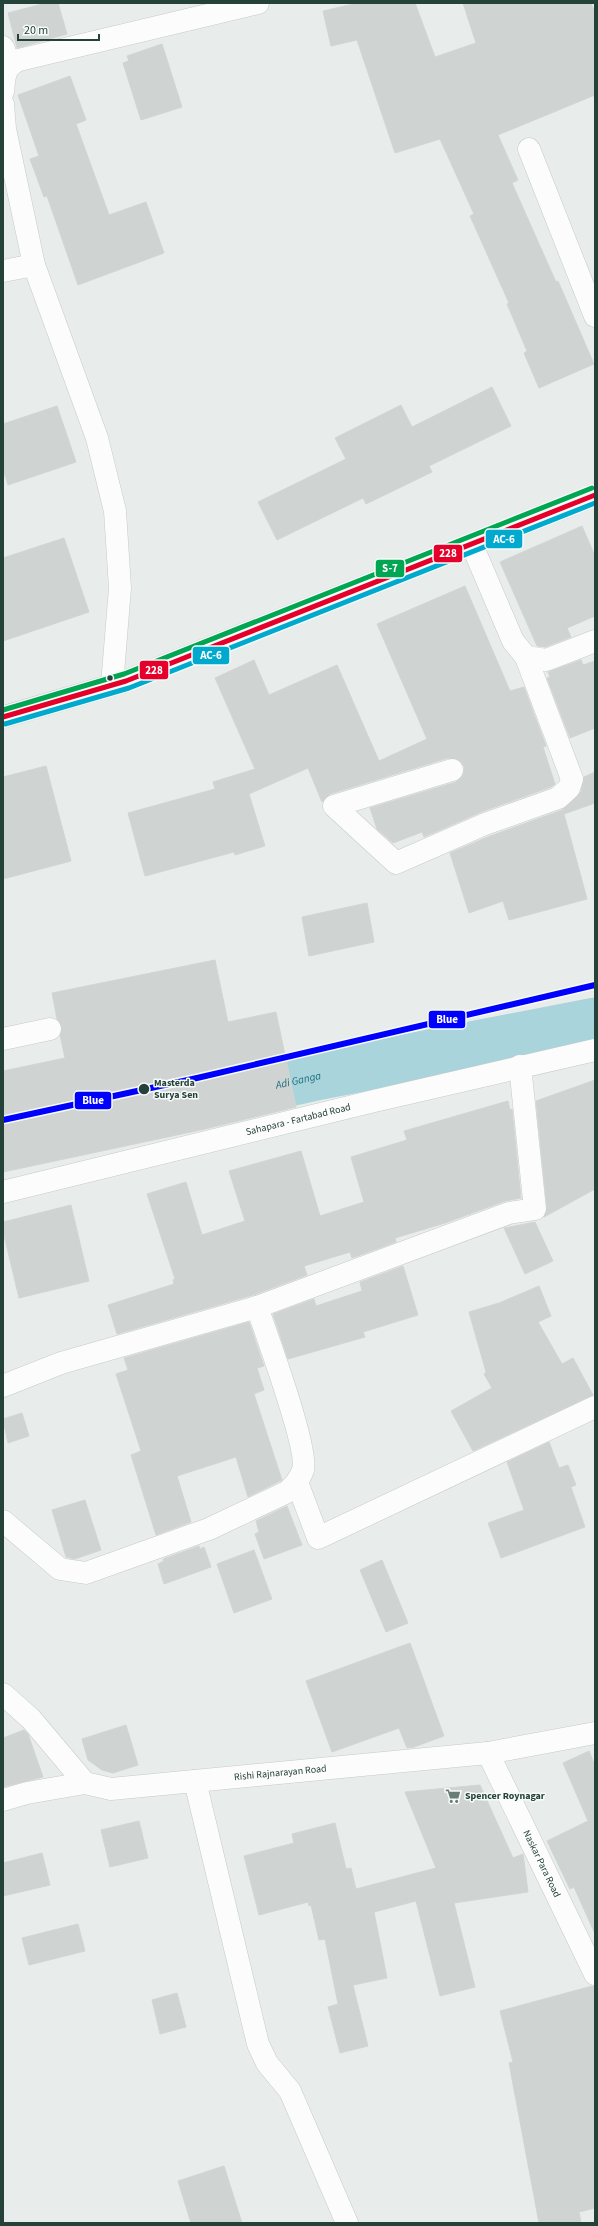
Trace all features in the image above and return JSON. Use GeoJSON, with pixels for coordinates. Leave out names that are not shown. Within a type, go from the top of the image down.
{"type":"FeatureCollection","features":[{"type":"Feature","properties":{"kind":"main road"},"geometry":{"type":"LineString","coordinates":[[3,717],[112,685],[472,545],[595,495]]}},
{"type":"Feature","properties":{"kind":"street"},"geometry":{"type":"LineString","coordinates":[[3,92],[6,56],[20,60],[258,3]]}},
{"type":"Feature","properties":{"kind":"street"},"geometry":{"type":"LineString","coordinates":[[3,104],[5,129],[34,265],[97,438],[115,511],[120,588],[112,685]]}},
{"type":"Feature","properties":{"kind":"street"},"geometry":{"type":"LineString","coordinates":[[529,149],[595,316]]}},
{"type":"Feature","properties":{"kind":"street"},"geometry":{"type":"LineString","coordinates":[[3,271],[34,265]]}},
{"type":"Feature","properties":{"kind":"street"},"geometry":{"type":"LineString","coordinates":[[452,770],[334,806],[396,863],[485,824],[558,798],[569,788],[572,779],[526,657],[513,641],[472,545]]}},
{"type":"Feature","properties":{"kind":"street"},"geometry":{"type":"LineString","coordinates":[[526,657],[546,660],[595,640]]}},
{"type":"Feature","properties":{"kind":"street"},"geometry":{"type":"LineString","coordinates":[[3,1039],[50,1029]]}},
{"type":"Feature","properties":{"kind":"street","name":"Sahapara - Fartabad Road"},"geometry":{"type":"LineString","coordinates":[[3,1192],[520,1066],[595,1050]]}},
{"type":"Feature","properties":{"kind":"street"},"geometry":{"type":"LineString","coordinates":[[3,1386],[61,1363],[257,1307],[509,1213],[535,1209],[520,1066]]}},
{"type":"Feature","properties":{"kind":"street"},"geometry":{"type":"LineString","coordinates":[[3,1520],[60,1569],[86,1573],[209,1529],[287,1492],[297,1482],[304,1469],[299,1435],[257,1307]]}},
{"type":"Feature","properties":{"kind":"street"},"geometry":{"type":"LineString","coordinates":[[297,1482],[318,1538],[595,1407]]}},
{"type":"Feature","properties":{"kind":"street"},"geometry":{"type":"LineString","coordinates":[[3,1694],[32,1719],[85,1783],[27,1793],[3,1800]]}},
{"type":"Feature","properties":{"kind":"street","name":"Rishi Rajnarayan Road"},"geometry":{"type":"LineString","coordinates":[[85,1783],[111,1789],[488,1753],[595,1732]]}},
{"type":"Feature","properties":{"kind":"street","name":"Naskar Para Road"},"geometry":{"type":"LineString","coordinates":[[488,1753],[595,1974]]}},
{"type":"Feature","properties":{"kind":"street"},"geometry":{"type":"LineString","coordinates":[[195,1781],[258,2044],[267,2063],[290,2091],[347,2223]]}},
{"type":"Feature","properties":{"kind":"building"},"geometry":{"type":"Polygon","coordinates":[[[46,3],[58,3],[67,34],[17,48],[8,13],[46,3]]]}},
{"type":"Feature","properties":{"kind":"building"},"geometry":{"type":"Polygon","coordinates":[[[358,3],[415,3],[435,57],[476,43],[463,3],[591,3],[595,13],[595,95],[498,135],[518,180],[512,183],[556,282],[558,281],[594,364],[539,388],[524,353],[527,351],[507,304],[509,303],[470,216],[474,214],[440,139],[395,153],[357,40],[331,46],[323,11],[358,3]]]}},
{"type":"Feature","properties":{"kind":"building"},"geometry":{"type":"Polygon","coordinates":[[[162,44],[182,107],[141,120],[123,63],[129,61],[127,56],[162,44]]]}},
{"type":"Feature","properties":{"kind":"building"},"geometry":{"type":"Polygon","coordinates":[[[70,76],[86,120],[76,124],[109,215],[146,202],[164,253],[78,285],[47,196],[44,197],[30,159],[39,156],[18,95],[70,76]]]}},
{"type":"Feature","properties":{"kind":"building"},"geometry":{"type":"Polygon","coordinates":[[[492,387],[511,426],[429,466],[432,472],[366,504],[363,498],[277,540],[258,502],[346,459],[335,438],[401,405],[412,427],[492,387]]]}},
{"type":"Feature","properties":{"kind":"building"},"geometry":{"type":"Polygon","coordinates":[[[57,406],[76,462],[8,485],[3,469],[3,424],[57,406]]]}},
{"type":"Feature","properties":{"kind":"building"},"geometry":{"type":"Polygon","coordinates":[[[582,526],[595,556],[595,616],[567,628],[571,637],[545,647],[537,646],[500,562],[582,526]]]}},
{"type":"Feature","properties":{"kind":"building"},"geometry":{"type":"Polygon","coordinates":[[[64,538],[89,612],[3,641],[3,558],[64,538]]]}},
{"type":"Feature","properties":{"kind":"building"},"geometry":{"type":"Polygon","coordinates":[[[465,586],[510,691],[524,687],[546,746],[543,747],[555,784],[551,787],[481,812],[424,837],[422,832],[393,843],[377,829],[370,808],[456,782],[461,778],[464,772],[464,766],[460,761],[448,758],[330,794],[322,802],[308,768],[249,794],[265,846],[235,855],[234,852],[145,876],[128,813],[215,789],[213,782],[255,769],[215,678],[254,660],[269,695],[337,665],[379,761],[427,739],[377,624],[465,586]]]}},
{"type":"Feature","properties":{"kind":"building"},"geometry":{"type":"Polygon","coordinates":[[[581,660],[583,665],[595,661],[595,728],[570,738],[547,678],[550,677],[548,672],[581,660]]]}},
{"type":"Feature","properties":{"kind":"building"},"geometry":{"type":"Polygon","coordinates":[[[46,766],[71,861],[3,879],[3,777],[46,766]]]}},
{"type":"Feature","properties":{"kind":"building"},"geometry":{"type":"Polygon","coordinates":[[[595,772],[595,803],[564,814],[587,899],[509,920],[503,901],[469,913],[450,853],[490,836],[562,810],[581,792],[584,777],[595,772]]]}},
{"type":"Feature","properties":{"kind":"building"},"geometry":{"type":"Polygon","coordinates":[[[367,903],[374,942],[309,956],[302,917],[367,903]]]}},
{"type":"Feature","properties":{"kind":"building","name":"Masterda Surya Sen"},"geometry":{"type":"Polygon","coordinates":[[[215,960],[228,1022],[276,1012],[296,1107],[205,1129],[3,1172],[3,1071],[65,1058],[60,1035],[62,1027],[57,1019],[52,993],[215,960]]]}},
{"type":"Feature","properties":{"kind":"building"},"geometry":{"type":"Polygon","coordinates":[[[595,1080],[595,1189],[544,1217],[547,1208],[536,1101],[595,1080]]]}},
{"type":"Feature","properties":{"kind":"building"},"geometry":{"type":"Polygon","coordinates":[[[508,1101],[510,1110],[512,1109],[521,1198],[505,1201],[445,1223],[395,1238],[396,1242],[352,1258],[350,1252],[304,1266],[307,1275],[253,1295],[117,1334],[108,1305],[174,1284],[173,1280],[175,1279],[147,1194],[186,1182],[202,1235],[245,1221],[229,1171],[301,1151],[320,1216],[364,1202],[351,1157],[407,1140],[404,1131],[508,1101]]]}},
{"type":"Feature","properties":{"kind":"building"},"geometry":{"type":"Polygon","coordinates":[[[71,1205],[89,1281],[19,1298],[3,1231],[3,1222],[71,1205]]]}},
{"type":"Feature","properties":{"kind":"building"},"geometry":{"type":"Polygon","coordinates":[[[535,1222],[553,1261],[525,1274],[504,1228],[535,1222]]]}},
{"type":"Feature","properties":{"kind":"building"},"geometry":{"type":"Polygon","coordinates":[[[403,1266],[418,1315],[363,1332],[365,1337],[288,1359],[273,1314],[314,1299],[316,1306],[362,1291],[360,1282],[403,1266]]]}},
{"type":"Feature","properties":{"kind":"building"},"geometry":{"type":"Polygon","coordinates":[[[539,1286],[551,1316],[538,1322],[562,1364],[573,1358],[593,1395],[473,1451],[451,1411],[492,1388],[484,1374],[486,1372],[469,1312],[499,1303],[539,1286]]]}},
{"type":"Feature","properties":{"kind":"building"},"geometry":{"type":"Polygon","coordinates":[[[249,1322],[264,1366],[257,1368],[264,1390],[254,1394],[282,1480],[248,1497],[236,1457],[177,1476],[191,1522],[156,1535],[131,1455],[141,1451],[116,1374],[128,1370],[124,1358],[249,1322]]]}},
{"type":"Feature","properties":{"kind":"building"},"geometry":{"type":"Polygon","coordinates":[[[22,1413],[29,1436],[8,1443],[3,1419],[22,1413]]]}},
{"type":"Feature","properties":{"kind":"building"},"geometry":{"type":"Polygon","coordinates":[[[549,1442],[559,1468],[568,1465],[576,1485],[571,1487],[585,1527],[501,1558],[488,1523],[524,1510],[507,1462],[549,1442]]]}},
{"type":"Feature","properties":{"kind":"building"},"geometry":{"type":"Polygon","coordinates":[[[85,1500],[101,1550],[75,1559],[66,1557],[52,1510],[85,1500]]]}},
{"type":"Feature","properties":{"kind":"building"},"geometry":{"type":"Polygon","coordinates":[[[287,1506],[302,1545],[264,1559],[255,1534],[259,1532],[256,1521],[287,1506]]]}},
{"type":"Feature","properties":{"kind":"building"},"geometry":{"type":"Polygon","coordinates":[[[199,1546],[200,1549],[204,1547],[211,1567],[164,1584],[158,1564],[164,1561],[163,1559],[199,1546]]]}},
{"type":"Feature","properties":{"kind":"building"},"geometry":{"type":"Polygon","coordinates":[[[254,1550],[272,1599],[234,1613],[217,1564],[254,1550]]]}},
{"type":"Feature","properties":{"kind":"building"},"geometry":{"type":"Polygon","coordinates":[[[382,1560],[408,1623],[386,1632],[360,1570],[382,1560]]]}},
{"type":"Feature","properties":{"kind":"building"},"geometry":{"type":"Polygon","coordinates":[[[410,1643],[444,1736],[414,1747],[407,1748],[399,1728],[332,1752],[306,1681],[410,1643]]]}},
{"type":"Feature","properties":{"kind":"building"},"geometry":{"type":"Polygon","coordinates":[[[126,1725],[138,1765],[113,1773],[102,1770],[88,1760],[82,1739],[126,1725]]]}},
{"type":"Feature","properties":{"kind":"building"},"geometry":{"type":"Polygon","coordinates":[[[24,1730],[28,1734],[43,1777],[3,1787],[3,1738],[24,1730]]]}},
{"type":"Feature","properties":{"kind":"building"},"geometry":{"type":"Polygon","coordinates":[[[589,1751],[595,1766],[595,1934],[574,1887],[570,1889],[547,1841],[588,1821],[563,1763],[589,1751]]]}},
{"type":"Feature","properties":{"kind":"building"},"geometry":{"type":"Polygon","coordinates":[[[480,1785],[513,1858],[523,1854],[528,1892],[454,1903],[475,1987],[440,1996],[416,1901],[374,1912],[387,1978],[353,1985],[368,2046],[340,2053],[328,2007],[338,2004],[325,1939],[319,1940],[311,1905],[309,1906],[308,1902],[259,1915],[244,1856],[294,1843],[292,1834],[335,1823],[346,1869],[351,1868],[356,1889],[436,1868],[405,1792],[480,1785]]]}},
{"type":"Feature","properties":{"kind":"building"},"geometry":{"type":"Polygon","coordinates":[[[139,1821],[148,1858],[110,1867],[101,1830],[139,1821]]]}},
{"type":"Feature","properties":{"kind":"building"},"geometry":{"type":"Polygon","coordinates":[[[42,1853],[50,1885],[3,1896],[3,1863],[42,1853]]]}},
{"type":"Feature","properties":{"kind":"building"},"geometry":{"type":"Polygon","coordinates":[[[78,1924],[85,1951],[29,1965],[22,1938],[78,1924]]]}},
{"type":"Feature","properties":{"kind":"building"},"geometry":{"type":"Polygon","coordinates":[[[595,1986],[595,2208],[579,2212],[581,2223],[539,2223],[509,2063],[513,2062],[500,2011],[595,1986]]]}},
{"type":"Feature","properties":{"kind":"building"},"geometry":{"type":"Polygon","coordinates":[[[177,1993],[186,2027],[160,2034],[152,2000],[177,1993]]]}},
{"type":"Feature","properties":{"kind":"building"},"geometry":{"type":"Polygon","coordinates":[[[224,2166],[242,2223],[191,2223],[178,2181],[224,2166]]]}},
{"type":"Feature","properties":{"kind":"waterway","name":"Adi Ganga"},"geometry":{"type":"LineString","coordinates":[[225,1096],[316,1076],[595,1022]]}},
{"type":"Feature","properties":{"kind":"transit line","name":"S-7"},"geometry":{"type":"LineString","coordinates":[[3,710],[124,674],[592,488]]}},
{"type":"Feature","properties":{"kind":"transit line","name":"228"},"geometry":{"type":"LineString","coordinates":[[3,717],[126,681],[595,495]]}},
{"type":"Feature","properties":{"kind":"transit line","name":"AC-6"},"geometry":{"type":"LineString","coordinates":[[5,724],[129,688],[595,503]]}},
{"type":"Feature","properties":{"kind":"transit line","name":"Blue"},"geometry":{"type":"LineString","coordinates":[[3,1120],[197,1078],[595,985]]}},
{"type":"Feature","properties":{"kind":"place","name":"Masterda Surya Sen"},"geometry":{"type":"Point","coordinates":[144,1089]}},
{"type":"Feature","properties":{"kind":"place","name":"Spencer Roynagar"},"geometry":{"type":"Point","coordinates":[453,1796]}}]}
